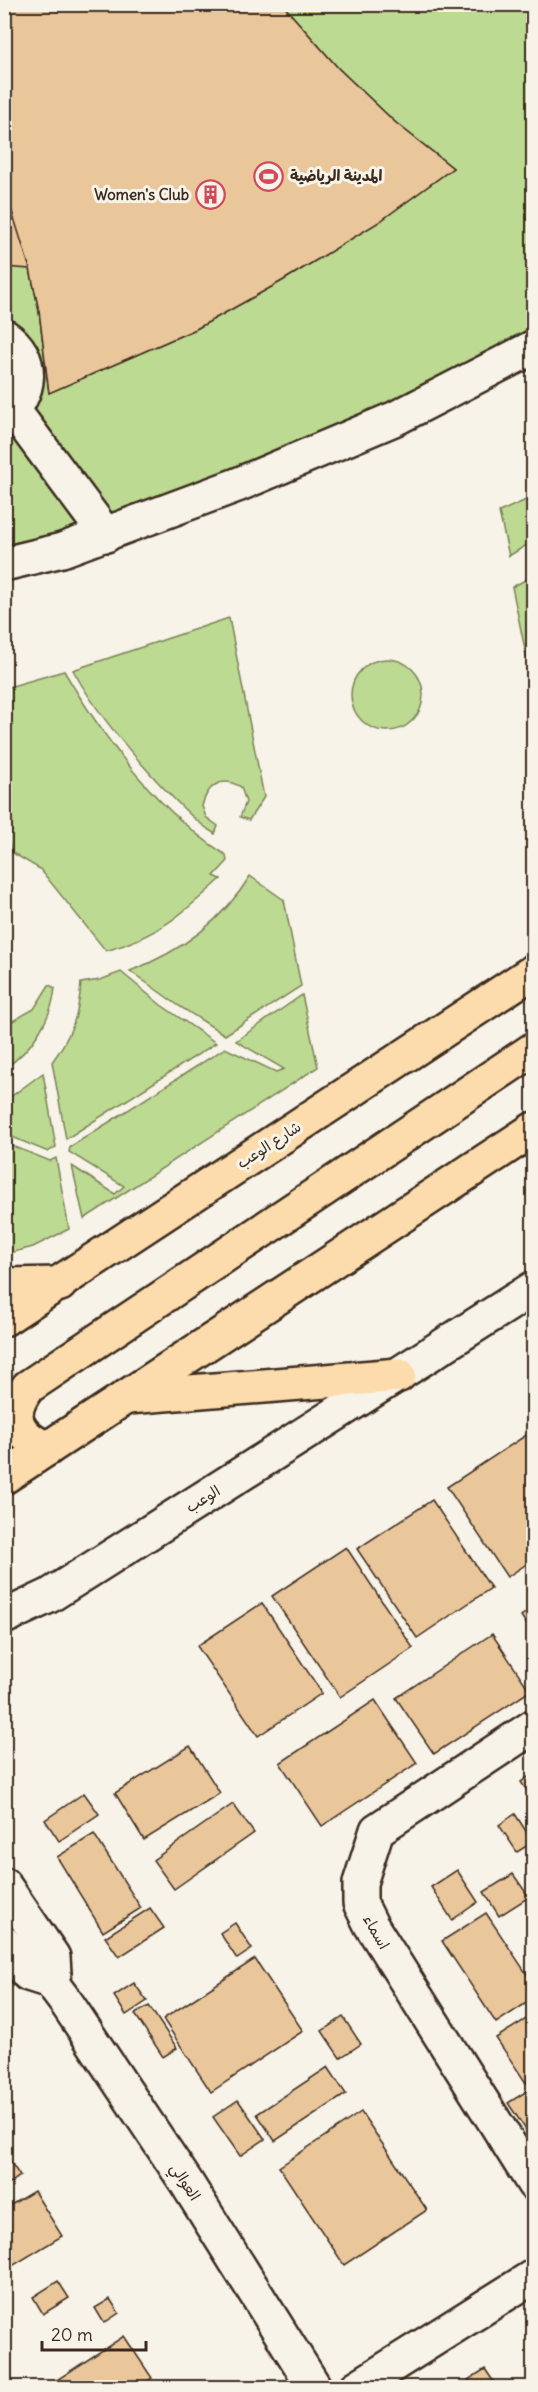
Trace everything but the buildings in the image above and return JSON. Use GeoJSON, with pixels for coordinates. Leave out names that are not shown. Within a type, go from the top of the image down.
{"type":"FeatureCollection","features":[{"type":"Feature","properties":{"kind":"main road","name":"شارع الوعب"},"geometry":{"type":"LineString","coordinates":[[4,1319],[534,971]]}},
{"type":"Feature","properties":{"kind":"main road"},"geometry":{"type":"LineString","coordinates":[[47,1449],[29,1440],[18,1426],[15,1414],[18,1400],[28,1387],[534,1049]]}},
{"type":"Feature","properties":{"kind":"main road"},"geometry":{"type":"LineString","coordinates":[[4,1477],[534,1129]]}},
{"type":"Feature","properties":{"kind":"main road"},"geometry":{"type":"LineString","coordinates":[[4,1285],[60,1284]]}},
{"type":"Feature","properties":{"kind":"main road"},"geometry":{"type":"LineString","coordinates":[[123,1397],[399,1375]]}},
{"type":"Feature","properties":{"kind":"street"},"geometry":{"type":"LineString","coordinates":[[4,336],[19,350],[26,365],[27,381],[23,397],[9,414],[106,535]]}},
{"type":"Feature","properties":{"kind":"street"},"geometry":{"type":"LineString","coordinates":[[4,564],[62,550],[237,485],[396,418],[534,347]]}},
{"type":"Feature","properties":{"kind":"street"},"geometry":{"type":"LineString","coordinates":[[399,1375],[534,1288]]}},
{"type":"Feature","properties":{"kind":"street","name":"الوعب"},"geometry":{"type":"LineString","coordinates":[[4,1617],[49,1596],[399,1375]]}},
{"type":"Feature","properties":{"kind":"street","name":"اسماء"},"geometry":{"type":"LineString","coordinates":[[534,1726],[377,1830],[360,1883],[360,1904],[371,1925],[534,2184]]}},
{"type":"Feature","properties":{"kind":"street"},"geometry":{"type":"LineString","coordinates":[[4,1885],[52,1957],[54,1973],[50,1981],[28,1974],[4,1943]]}},
{"type":"Feature","properties":{"kind":"street","name":"العوالي"},"geometry":{"type":"LineString","coordinates":[[50,1981],[186,2182],[315,2388]]}},
{"type":"Feature","properties":{"kind":"street"},"geometry":{"type":"LineString","coordinates":[[356,2388],[534,2276]]}},
{"type":"Feature","properties":{"kind":"green space","name":"المدينة الرياضية"},"geometry":{"type":"Polygon","coordinates":[[[5,5],[533,5],[533,347],[5,564],[5,5]]]}},
{"type":"Feature","properties":{"kind":"green space"},"geometry":{"type":"Polygon","coordinates":[[[533,497],[533,541],[509,556],[499,512],[533,497]]]}},
{"type":"Feature","properties":{"kind":"green space"},"geometry":{"type":"Polygon","coordinates":[[[533,576],[533,688],[512,587],[533,576]]]}},
{"type":"Feature","properties":{"kind":"green space"},"geometry":{"type":"Polygon","coordinates":[[[229,618],[264,797],[249,820],[240,817],[246,802],[241,787],[227,782],[216,784],[207,793],[202,806],[206,817],[218,826],[215,834],[184,809],[134,755],[101,714],[73,670],[229,618]]]}},
{"type":"Feature","properties":{"kind":"green space"},"geometry":{"type":"Polygon","coordinates":[[[387,659],[401,662],[413,669],[420,681],[423,695],[420,709],[413,721],[401,728],[387,731],[373,728],[361,721],[354,709],[351,695],[354,681],[361,669],[373,662],[387,659]]]}},
{"type":"Feature","properties":{"kind":"green space"},"geometry":{"type":"Polygon","coordinates":[[[64,671],[97,723],[134,773],[177,818],[226,855],[227,862],[214,876],[221,879],[181,914],[155,931],[106,951],[40,869],[11,852],[4,818],[5,688],[64,671]]]}},
{"type":"Feature","properties":{"kind":"green space"},"geometry":{"type":"Polygon","coordinates":[[[250,876],[284,900],[301,986],[225,1035],[130,971],[166,955],[198,934],[226,908],[250,876]]]}},
{"type":"Feature","properties":{"kind":"green space"},"geometry":{"type":"Polygon","coordinates":[[[121,972],[161,1005],[216,1043],[66,1139],[52,1062],[73,1025],[81,983],[100,980],[121,972]]]}},
{"type":"Feature","properties":{"kind":"green space"},"geometry":{"type":"Polygon","coordinates":[[[49,985],[55,988],[45,1022],[23,1053],[5,1068],[5,1033],[9,1023],[34,1009],[49,985]]]}},
{"type":"Feature","properties":{"kind":"green space"},"geometry":{"type":"Polygon","coordinates":[[[302,995],[318,1067],[84,1219],[72,1166],[115,1194],[124,1186],[69,1152],[70,1147],[225,1048],[276,1072],[284,1069],[236,1041],[302,995]]]}},
{"type":"Feature","properties":{"kind":"green space"},"geometry":{"type":"Polygon","coordinates":[[[43,1073],[56,1147],[48,1152],[5,1134],[5,1101],[43,1073]]]}},
{"type":"Feature","properties":{"kind":"green space"},"geometry":{"type":"Polygon","coordinates":[[[5,1143],[50,1161],[56,1158],[69,1229],[33,1247],[6,1254],[5,1143]]]}},
{"type":"Feature","properties":{"kind":"place","name":"المدينة الرياضية"},"geometry":{"type":"Point","coordinates":[269,176]}},
{"type":"Feature","properties":{"kind":"place","name":"Women's Club"},"geometry":{"type":"Point","coordinates":[210,195]}}]}
